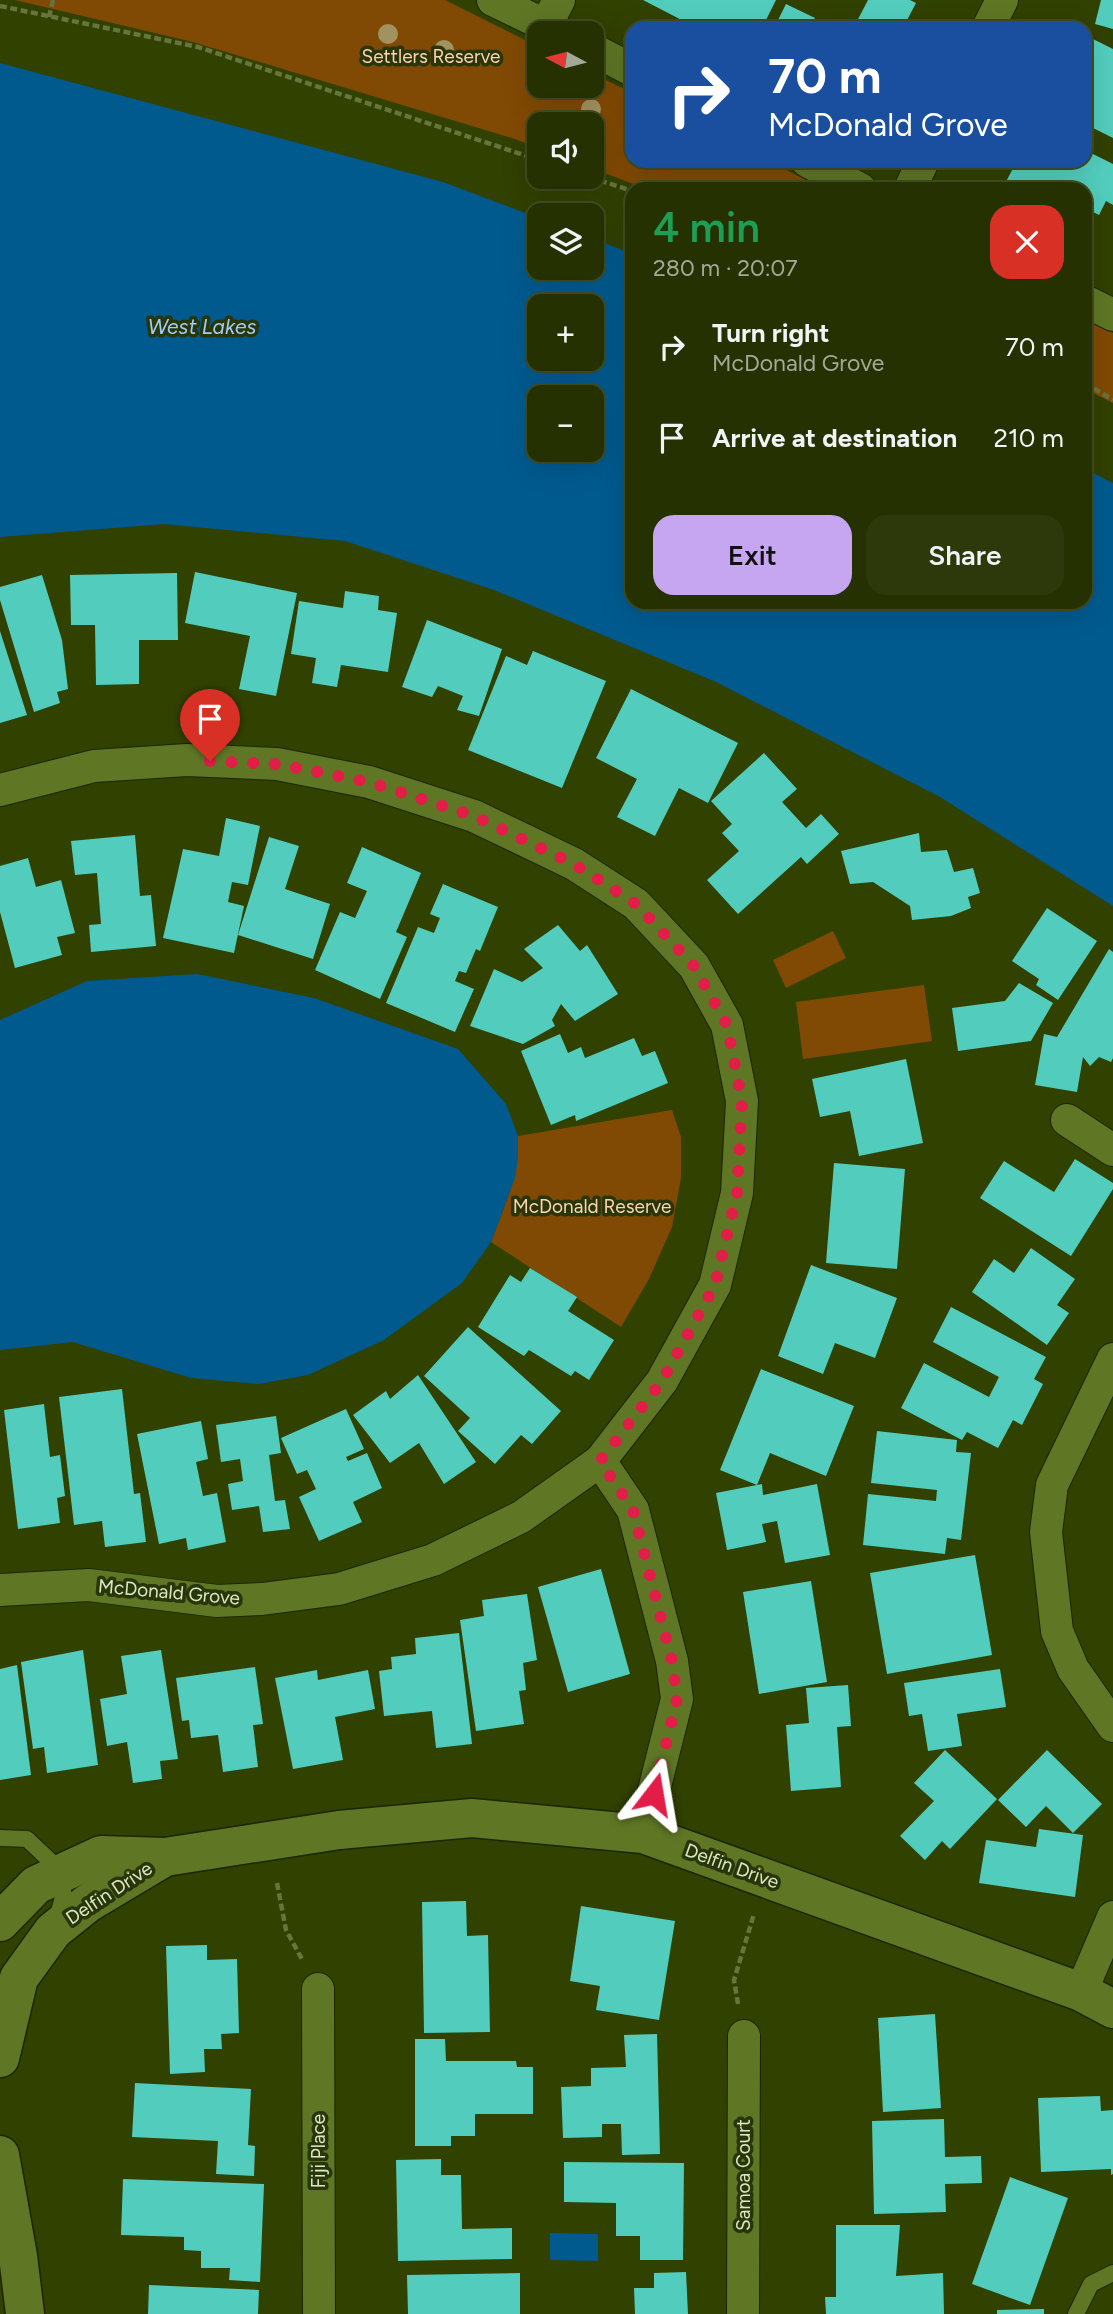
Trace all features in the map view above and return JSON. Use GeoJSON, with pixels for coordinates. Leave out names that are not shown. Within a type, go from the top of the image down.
{"type":"FeatureCollection","features":[{"type":"Feature","properties":{"kind":"street"},"geometry":{"type":"LineString","coordinates":[[493,0],[555,20]]}},
{"type":"Feature","properties":{"kind":"street"},"geometry":{"type":"LineString","coordinates":[[992,21],[1002,0]]}},
{"type":"Feature","properties":{"kind":"street"},"geometry":{"type":"LineString","coordinates":[[604,55],[625,66]]}},
{"type":"Feature","properties":{"kind":"street"},"geometry":{"type":"LineString","coordinates":[[820,168],[847,182]]}},
{"type":"Feature","properties":{"kind":"street"},"geometry":{"type":"LineString","coordinates":[[1092,304],[1113,315]]}},
{"type":"Feature","properties":{"kind":"street","name":"McDonald Grove"},"geometry":{"type":"LineString","coordinates":[[0,790],[94,766],[187,760],[277,764],[369,782],[474,816],[574,864],[636,904],[694,966],[727,1025],[742,1101],[737,1193],[715,1285],[662,1381],[600,1461],[521,1517],[433,1560],[339,1589],[262,1599],[217,1601],[89,1585],[0,1590]]}},
{"type":"Feature","properties":{"kind":"street"},"geometry":{"type":"LineString","coordinates":[[1067,1120],[1113,1150]]}},
{"type":"Feature","properties":{"kind":"street"},"geometry":{"type":"LineString","coordinates":[[1113,1359],[1052,1485],[1046,1532],[1057,1631],[1073,1669],[1113,1726]]}},
{"type":"Feature","properties":{"kind":"street"},"geometry":{"type":"LineString","coordinates":[[600,1461],[633,1510],[672,1661],[677,1699],[643,1834]]}},
{"type":"Feature","properties":{"kind":"street","name":"Delfin Drive"},"geometry":{"type":"LineString","coordinates":[[0,1922],[36,1885],[101,1855],[166,1857],[339,1830],[472,1818],[643,1834],[1097,2001]]}},
{"type":"Feature","properties":{"kind":"street","name":"Delfin Drive"},"geometry":{"type":"LineString","coordinates":[[0,2058],[19,1978],[53,1931],[88,1903],[166,1857]]}},
{"type":"Feature","properties":{"kind":"street"},"geometry":{"type":"LineString","coordinates":[[1097,2001],[1113,1917]]}},
{"type":"Feature","properties":{"kind":"street","name":"Fiji Place"},"geometry":{"type":"LineString","coordinates":[[318,1989],[318,2314]]}},
{"type":"Feature","properties":{"kind":"street","name":"Samoa Court"},"geometry":{"type":"LineString","coordinates":[[743,2314],[744,2036]]}},
{"type":"Feature","properties":{"kind":"street"},"geometry":{"type":"LineString","coordinates":[[0,2155],[25,2314]]}},
{"type":"Feature","properties":{"kind":"lane"},"geometry":{"type":"LineString","coordinates":[[0,1838],[27,1839],[63,1873],[63,1897],[53,1931]]}},
{"type":"Feature","properties":{"kind":"lane"},"geometry":{"type":"LineString","coordinates":[[1076,2314],[1091,2284],[1113,2273]]}},
{"type":"Feature","properties":{"kind":"path"},"geometry":{"type":"LineString","coordinates":[[49,16],[53,0]]}},
{"type":"Feature","properties":{"kind":"path"},"geometry":{"type":"LineString","coordinates":[[0,6],[198,47],[527,156]]}},
{"type":"Feature","properties":{"kind":"path"},"geometry":{"type":"LineString","coordinates":[[604,182],[625,189]]}},
{"type":"Feature","properties":{"kind":"path"},"geometry":{"type":"LineString","coordinates":[[1092,387],[1113,400]]}},
{"type":"Feature","properties":{"kind":"path"},"geometry":{"type":"LineString","coordinates":[[277,1883],[286,1930],[318,1989]]}},
{"type":"Feature","properties":{"kind":"path"},"geometry":{"type":"LineString","coordinates":[[744,2036],[734,1980],[754,1914]]}},
{"type":"Feature","properties":{"kind":"green space","name":"Settlers Reserve"},"geometry":{"type":"Polygon","coordinates":[[[15,0],[445,0],[527,41],[527,98],[604,98],[604,79],[625,90],[625,168],[782,168],[811,182],[628,182],[604,173],[604,112],[527,112],[527,144],[193,42],[15,0]]]}},
{"type":"Feature","properties":{"kind":"green space"},"geometry":{"type":"Polygon","coordinates":[[[1092,322],[1113,333],[1113,403],[1092,392],[1092,322]]]}},
{"type":"Feature","properties":{"kind":"green space"},"geometry":{"type":"Polygon","coordinates":[[[833,931],[846,958],[786,988],[773,960],[833,931]]]}},
{"type":"Feature","properties":{"kind":"green space"},"geometry":{"type":"Polygon","coordinates":[[[924,985],[932,1041],[803,1059],[796,1002],[924,985]]]}},
{"type":"Feature","properties":{"kind":"green space","name":"McDonald Reserve"},"geometry":{"type":"Polygon","coordinates":[[[672,1110],[681,1137],[681,1178],[672,1227],[649,1279],[621,1327],[491,1242],[513,1177],[518,1136],[672,1110]]]}},
{"type":"Feature","properties":{"kind":"water","name":"West Lakes"},"geometry":{"type":"Polygon","coordinates":[[[0,63],[443,182],[527,214],[527,280],[604,280],[604,243],[625,251],[625,609],[1092,609],[1092,472],[1113,483],[1113,906],[940,797],[716,682],[494,590],[345,541],[164,524],[0,537],[0,63]]]}},
{"type":"Feature","properties":{"kind":"water"},"geometry":{"type":"Polygon","coordinates":[[[197,974],[314,998],[458,1049],[506,1104],[518,1136],[515,1178],[491,1242],[462,1283],[384,1340],[308,1375],[258,1384],[191,1378],[73,1342],[0,1350],[0,1020],[87,981],[197,974]]]}},
{"type":"Feature","properties":{"kind":"water"},"geometry":{"type":"Polygon","coordinates":[[[550,2233],[598,2234],[598,2261],[550,2260],[550,2233]]]}},
{"type":"Feature","properties":{"kind":"building"},"geometry":{"type":"Polygon","coordinates":[[[643,0],[776,0],[766,21],[684,21],[643,0]]]}},
{"type":"Feature","properties":{"kind":"building"},"geometry":{"type":"Polygon","coordinates":[[[868,0],[910,0],[916,3],[907,21],[857,21],[868,0]]]}},
{"type":"Feature","properties":{"kind":"building"},"geometry":{"type":"Polygon","coordinates":[[[1101,0],[1113,0],[1113,29],[1095,24],[1101,0]]]}},
{"type":"Feature","properties":{"kind":"building"},"geometry":{"type":"Polygon","coordinates":[[[786,4],[815,18],[814,21],[778,21],[786,4]]]}},
{"type":"Feature","properties":{"kind":"building"},"geometry":{"type":"Polygon","coordinates":[[[1092,38],[1113,49],[1113,138],[1092,128],[1092,38]]]}},
{"type":"Feature","properties":{"kind":"building"},"geometry":{"type":"Polygon","coordinates":[[[1092,154],[1113,164],[1113,205],[1106,201],[1099,215],[1092,212],[1092,182],[1006,182],[1013,168],[1092,168],[1092,154]]]}},
{"type":"Feature","properties":{"kind":"building"},"geometry":{"type":"Polygon","coordinates":[[[195,572],[297,593],[276,696],[239,689],[250,636],[185,623],[195,572]]]}},
{"type":"Feature","properties":{"kind":"building"},"geometry":{"type":"Polygon","coordinates":[[[177,573],[178,640],[139,640],[139,684],[96,685],[95,625],[71,625],[70,575],[177,573]]]}},
{"type":"Feature","properties":{"kind":"building"},"geometry":{"type":"Polygon","coordinates":[[[42,575],[62,640],[68,689],[57,692],[60,703],[34,712],[0,600],[0,587],[42,575]]]}},
{"type":"Feature","properties":{"kind":"building"},"geometry":{"type":"Polygon","coordinates":[[[345,591],[379,596],[378,610],[397,613],[388,672],[341,665],[337,687],[312,683],[316,658],[291,654],[299,601],[343,608],[345,591]]]}},
{"type":"Feature","properties":{"kind":"building"},"geometry":{"type":"Polygon","coordinates":[[[427,620],[502,649],[479,716],[457,710],[463,696],[438,686],[432,697],[402,687],[427,620]]]}},
{"type":"Feature","properties":{"kind":"building"},"geometry":{"type":"Polygon","coordinates":[[[0,631],[27,715],[0,723],[0,631]]]}},
{"type":"Feature","properties":{"kind":"building"},"geometry":{"type":"Polygon","coordinates":[[[533,651],[606,681],[562,788],[468,750],[506,656],[527,665],[533,651]]]}},
{"type":"Feature","properties":{"kind":"building"},"geometry":{"type":"Polygon","coordinates":[[[631,689],[738,743],[708,803],[679,788],[655,836],[617,817],[637,779],[596,758],[631,689]]]}},
{"type":"Feature","properties":{"kind":"building"},"geometry":{"type":"Polygon","coordinates":[[[764,753],[797,789],[782,802],[806,828],[821,814],[839,834],[807,864],[801,857],[738,914],[707,880],[739,851],[722,833],[732,824],[711,801],[764,753]]]}},
{"type":"Feature","properties":{"kind":"building"},"geometry":{"type":"Polygon","coordinates":[[[226,818],[260,826],[248,885],[232,882],[228,902],[244,906],[234,953],[163,938],[183,849],[219,856],[226,818]]]}},
{"type":"Feature","properties":{"kind":"building"},"geometry":{"type":"Polygon","coordinates":[[[919,833],[921,852],[947,850],[954,872],[973,868],[980,893],[968,897],[971,908],[951,916],[912,920],[910,906],[873,882],[850,884],[841,851],[919,833]]]}},
{"type":"Feature","properties":{"kind":"building"},"geometry":{"type":"Polygon","coordinates":[[[135,835],[140,896],[151,895],[156,946],[91,952],[89,925],[101,924],[97,873],[75,875],[71,841],[135,835]]]}},
{"type":"Feature","properties":{"kind":"building"},"geometry":{"type":"Polygon","coordinates":[[[269,837],[299,846],[285,889],[330,904],[313,959],[238,935],[269,837]]]}},
{"type":"Feature","properties":{"kind":"building"},"geometry":{"type":"Polygon","coordinates":[[[362,847],[421,873],[396,932],[407,937],[380,999],[315,970],[340,912],[355,918],[367,891],[347,883],[362,847]]]}},
{"type":"Feature","properties":{"kind":"building"},"geometry":{"type":"Polygon","coordinates":[[[28,858],[36,887],[61,880],[75,933],[57,937],[62,955],[15,968],[0,912],[0,866],[28,858]]]}},
{"type":"Feature","properties":{"kind":"building"},"geometry":{"type":"Polygon","coordinates":[[[443,884],[498,907],[480,951],[476,949],[466,973],[459,971],[455,981],[474,989],[455,1032],[386,1003],[418,927],[434,933],[440,918],[430,914],[443,884]]]}},
{"type":"Feature","properties":{"kind":"building"},"geometry":{"type":"Polygon","coordinates":[[[1047,908],[1097,941],[1058,1000],[1036,985],[1039,979],[1012,961],[1047,908]]]}},
{"type":"Feature","properties":{"kind":"building"},"geometry":{"type":"Polygon","coordinates":[[[558,925],[580,951],[587,945],[618,994],[575,1021],[561,1004],[552,1020],[555,1026],[523,1044],[470,1026],[494,969],[522,982],[543,968],[524,949],[558,925]]]}},
{"type":"Feature","properties":{"kind":"building"},"geometry":{"type":"Polygon","coordinates":[[[1109,949],[1113,952],[1111,1062],[1099,1057],[1090,1066],[1083,1057],[1077,1092],[1035,1085],[1044,1034],[1057,1037],[1109,949]]]}},
{"type":"Feature","properties":{"kind":"building"},"geometry":{"type":"Polygon","coordinates":[[[1019,983],[1053,1003],[1031,1041],[958,1051],[952,1008],[1005,1001],[1019,983]]]}},
{"type":"Feature","properties":{"kind":"building"},"geometry":{"type":"Polygon","coordinates":[[[560,1034],[568,1053],[581,1047],[585,1058],[634,1038],[642,1056],[655,1051],[668,1083],[576,1121],[575,1115],[551,1125],[521,1051],[560,1034]]]}},
{"type":"Feature","properties":{"kind":"building"},"geometry":{"type":"Polygon","coordinates":[[[906,1059],[923,1143],[859,1156],[850,1111],[820,1117],[812,1079],[906,1059]]]}},
{"type":"Feature","properties":{"kind":"building"},"geometry":{"type":"Polygon","coordinates":[[[1075,1159],[1113,1183],[1113,1189],[1071,1256],[980,1198],[1004,1161],[1054,1192],[1075,1159]]]}},
{"type":"Feature","properties":{"kind":"building"},"geometry":{"type":"Polygon","coordinates":[[[834,1163],[905,1169],[897,1269],[826,1263],[834,1163]]]}},
{"type":"Feature","properties":{"kind":"building"},"geometry":{"type":"Polygon","coordinates":[[[1031,1248],[1075,1279],[1057,1305],[1069,1313],[1047,1345],[972,1292],[994,1259],[1014,1273],[1031,1248]]]}},
{"type":"Feature","properties":{"kind":"building"},"geometry":{"type":"Polygon","coordinates":[[[811,1265],[897,1298],[875,1358],[835,1343],[823,1374],[778,1356],[811,1265]]]}},
{"type":"Feature","properties":{"kind":"building"},"geometry":{"type":"Polygon","coordinates":[[[530,1268],[577,1297],[568,1311],[614,1340],[589,1380],[575,1371],[571,1376],[529,1350],[524,1356],[478,1327],[510,1275],[521,1282],[530,1268]]]}},
{"type":"Feature","properties":{"kind":"building"},"geometry":{"type":"Polygon","coordinates":[[[951,1307],[1046,1357],[1034,1379],[1043,1384],[1022,1425],[1013,1420],[998,1448],[967,1432],[962,1440],[901,1408],[924,1363],[989,1397],[999,1377],[933,1342],[951,1307]]]}},
{"type":"Feature","properties":{"kind":"building"},"geometry":{"type":"Polygon","coordinates":[[[468,1327],[561,1411],[532,1444],[521,1435],[495,1464],[458,1431],[470,1418],[424,1376],[468,1327]]]}},
{"type":"Feature","properties":{"kind":"building"},"geometry":{"type":"Polygon","coordinates":[[[761,1369],[854,1406],[826,1476],[770,1453],[757,1485],[720,1470],[761,1369]]]}},
{"type":"Feature","properties":{"kind":"building"},"geometry":{"type":"Polygon","coordinates":[[[418,1375],[476,1462],[444,1484],[419,1443],[390,1463],[353,1415],[386,1391],[390,1399],[418,1375]]]}},
{"type":"Feature","properties":{"kind":"building"},"geometry":{"type":"Polygon","coordinates":[[[122,1389],[134,1494],[140,1493],[146,1542],[105,1547],[102,1521],[74,1525],[59,1397],[122,1389]]]}},
{"type":"Feature","properties":{"kind":"building"},"geometry":{"type":"Polygon","coordinates":[[[44,1404],[50,1457],[60,1455],[65,1496],[57,1498],[60,1523],[18,1529],[4,1410],[44,1404]]]}},
{"type":"Feature","properties":{"kind":"building"},"geometry":{"type":"Polygon","coordinates":[[[346,1409],[364,1449],[346,1457],[348,1461],[367,1453],[382,1488],[353,1502],[362,1522],[319,1541],[299,1497],[316,1489],[307,1470],[297,1474],[281,1438],[346,1409]]]}},
{"type":"Feature","properties":{"kind":"building"},"geometry":{"type":"Polygon","coordinates":[[[276,1416],[281,1453],[269,1455],[275,1501],[285,1500],[290,1529],[263,1532],[259,1506],[232,1510],[228,1484],[243,1481],[240,1459],[221,1462],[216,1425],[276,1416]]]}},
{"type":"Feature","properties":{"kind":"building"},"geometry":{"type":"Polygon","coordinates":[[[201,1421],[208,1459],[196,1462],[203,1496],[217,1493],[226,1542],[188,1550],[186,1538],[159,1544],[137,1434],[201,1421]]]}},
{"type":"Feature","properties":{"kind":"building"},"geometry":{"type":"Polygon","coordinates":[[[877,1431],[957,1440],[956,1452],[971,1453],[961,1540],[947,1538],[945,1554],[863,1545],[868,1494],[936,1501],[937,1490],[871,1483],[877,1431]]]}},
{"type":"Feature","properties":{"kind":"building"},"geometry":{"type":"Polygon","coordinates":[[[762,1484],[763,1495],[817,1484],[830,1555],[785,1563],[777,1521],[762,1524],[766,1542],[727,1550],[716,1493],[762,1484]]]}},
{"type":"Feature","properties":{"kind":"building"},"geometry":{"type":"Polygon","coordinates":[[[975,1555],[992,1655],[887,1674],[870,1573],[975,1555]]]}},
{"type":"Feature","properties":{"kind":"building"},"geometry":{"type":"Polygon","coordinates":[[[601,1569],[630,1674],[568,1692],[538,1587],[601,1569]]]}},
{"type":"Feature","properties":{"kind":"building"},"geometry":{"type":"Polygon","coordinates":[[[811,1581],[827,1682],[759,1694],[743,1592],[811,1581]]]}},
{"type":"Feature","properties":{"kind":"building"},"geometry":{"type":"Polygon","coordinates":[[[527,1594],[537,1660],[523,1663],[526,1690],[519,1691],[524,1724],[476,1731],[460,1620],[484,1616],[482,1600],[527,1594]]]}},
{"type":"Feature","properties":{"kind":"building"},"geometry":{"type":"Polygon","coordinates":[[[459,1633],[472,1744],[436,1748],[432,1711],[384,1716],[379,1671],[392,1669],[391,1657],[416,1654],[415,1638],[459,1633]]]}},
{"type":"Feature","properties":{"kind":"building"},"geometry":{"type":"Polygon","coordinates":[[[83,1650],[98,1765],[47,1773],[44,1747],[33,1749],[21,1662],[83,1650]]]}},
{"type":"Feature","properties":{"kind":"building"},"geometry":{"type":"Polygon","coordinates":[[[161,1650],[178,1759],[160,1761],[162,1779],[133,1783],[127,1742],[107,1746],[100,1699],[127,1694],[121,1656],[161,1650]]]}},
{"type":"Feature","properties":{"kind":"building"},"geometry":{"type":"Polygon","coordinates":[[[17,1665],[31,1775],[0,1780],[0,1669],[17,1665]]]}},
{"type":"Feature","properties":{"kind":"building"},"geometry":{"type":"Polygon","coordinates":[[[255,1667],[263,1724],[253,1725],[258,1767],[223,1772],[218,1735],[191,1738],[189,1720],[182,1721],[176,1678],[255,1667]]]}},
{"type":"Feature","properties":{"kind":"building"},"geometry":{"type":"Polygon","coordinates":[[[1000,1669],[1006,1707],[957,1714],[962,1746],[928,1751],[922,1714],[909,1716],[904,1683],[1000,1669]]]}},
{"type":"Feature","properties":{"kind":"building"},"geometry":{"type":"Polygon","coordinates":[[[317,1670],[318,1680],[368,1670],[375,1709],[335,1717],[343,1760],[293,1769],[275,1678],[317,1670]]]}},
{"type":"Feature","properties":{"kind":"building"},"geometry":{"type":"Polygon","coordinates":[[[848,1685],[851,1726],[837,1727],[841,1787],[791,1791],[786,1725],[809,1723],[806,1688],[848,1685]]]}},
{"type":"Feature","properties":{"kind":"building"},"geometry":{"type":"Polygon","coordinates":[[[945,1750],[997,1799],[950,1849],[942,1841],[925,1860],[900,1836],[934,1801],[914,1783],[945,1750]]]}},
{"type":"Feature","properties":{"kind":"building"},"geometry":{"type":"Polygon","coordinates":[[[1047,1750],[1102,1804],[1073,1833],[1046,1806],[1026,1827],[998,1800],[1047,1750]]]}},
{"type":"Feature","properties":{"kind":"building"},"geometry":{"type":"Polygon","coordinates":[[[1039,1829],[1083,1835],[1075,1897],[979,1883],[986,1840],[1036,1847],[1039,1829]]]}},
{"type":"Feature","properties":{"kind":"building"},"geometry":{"type":"Polygon","coordinates":[[[466,1901],[467,1936],[488,1935],[490,2032],[424,2033],[422,1902],[466,1901]]]}},
{"type":"Feature","properties":{"kind":"building"},"geometry":{"type":"Polygon","coordinates":[[[581,1906],[675,1921],[659,2020],[596,2010],[600,1986],[570,1981],[581,1906]]]}},
{"type":"Feature","properties":{"kind":"building"},"geometry":{"type":"Polygon","coordinates":[[[207,1945],[207,1960],[237,1959],[239,2033],[221,2034],[222,2049],[204,2049],[205,2072],[170,2074],[166,1946],[207,1945]]]}},
{"type":"Feature","properties":{"kind":"building"},"geometry":{"type":"Polygon","coordinates":[[[935,2014],[941,2108],[883,2112],[878,2018],[935,2014]]]}},
{"type":"Feature","properties":{"kind":"building"},"geometry":{"type":"Polygon","coordinates":[[[657,2034],[660,2154],[622,2155],[621,2124],[602,2124],[602,2137],[563,2138],[561,2087],[591,2086],[591,2068],[626,2067],[624,2035],[657,2034]]]}},
{"type":"Feature","properties":{"kind":"building"},"geometry":{"type":"Polygon","coordinates":[[[415,2039],[445,2039],[446,2061],[516,2061],[517,2067],[533,2067],[533,2114],[475,2114],[475,2136],[451,2136],[451,2146],[415,2146],[415,2039]]]}},
{"type":"Feature","properties":{"kind":"building"},"geometry":{"type":"Polygon","coordinates":[[[135,2083],[251,2089],[248,2145],[255,2146],[254,2176],[216,2174],[218,2141],[132,2137],[135,2083]]]}},
{"type":"Feature","properties":{"kind":"building"},"geometry":{"type":"Polygon","coordinates":[[[1100,2096],[1101,2111],[1113,2110],[1113,2174],[1111,2175],[1111,2169],[1041,2172],[1038,2098],[1100,2096]]]}},
{"type":"Feature","properties":{"kind":"building"},"geometry":{"type":"Polygon","coordinates":[[[944,2119],[945,2157],[981,2156],[982,2183],[945,2184],[946,2212],[874,2214],[872,2121],[944,2119]]]}},
{"type":"Feature","properties":{"kind":"building"},"geometry":{"type":"Polygon","coordinates":[[[441,2159],[441,2175],[461,2175],[462,2229],[512,2228],[512,2259],[398,2261],[396,2160],[441,2159]]]}},
{"type":"Feature","properties":{"kind":"building"},"geometry":{"type":"Polygon","coordinates":[[[564,2162],[684,2163],[683,2260],[640,2260],[640,2236],[616,2236],[616,2203],[564,2202],[564,2162]]]}},
{"type":"Feature","properties":{"kind":"building"},"geometry":{"type":"Polygon","coordinates":[[[1010,2177],[1068,2198],[1030,2305],[972,2284],[1010,2177]]]}},
{"type":"Feature","properties":{"kind":"building"},"geometry":{"type":"Polygon","coordinates":[[[123,2179],[264,2184],[260,2282],[229,2280],[230,2268],[201,2268],[201,2251],[184,2250],[184,2237],[121,2235],[123,2179]]]}},
{"type":"Feature","properties":{"kind":"building"},"geometry":{"type":"Polygon","coordinates":[[[836,2225],[900,2225],[896,2276],[943,2273],[944,2314],[826,2314],[825,2297],[836,2297],[836,2225]]]}},
{"type":"Feature","properties":{"kind":"building"},"geometry":{"type":"Polygon","coordinates":[[[686,2272],[688,2314],[635,2314],[634,2288],[654,2288],[654,2273],[686,2272]]]}},
{"type":"Feature","properties":{"kind":"building"},"geometry":{"type":"Polygon","coordinates":[[[520,2273],[520,2314],[408,2314],[407,2275],[520,2273]]]}},
{"type":"Feature","properties":{"kind":"building"},"geometry":{"type":"Polygon","coordinates":[[[149,2285],[259,2290],[258,2314],[148,2314],[149,2285]]]}},
{"type":"Feature","properties":{"kind":"building"},"geometry":{"type":"Polygon","coordinates":[[[1044,2309],[1044,2314],[997,2314],[997,2310],[1044,2309]]]}},
{"type":"Feature","properties":{"kind":"route"},"geometry":{"type":"LineString","coordinates":[[210,761],[277,764],[369,782],[474,816],[574,864],[636,904],[694,966],[727,1025],[742,1101],[737,1193],[715,1285],[662,1381],[600,1461],[633,1510],[672,1661],[677,1699],[654,1794]]}}]}
